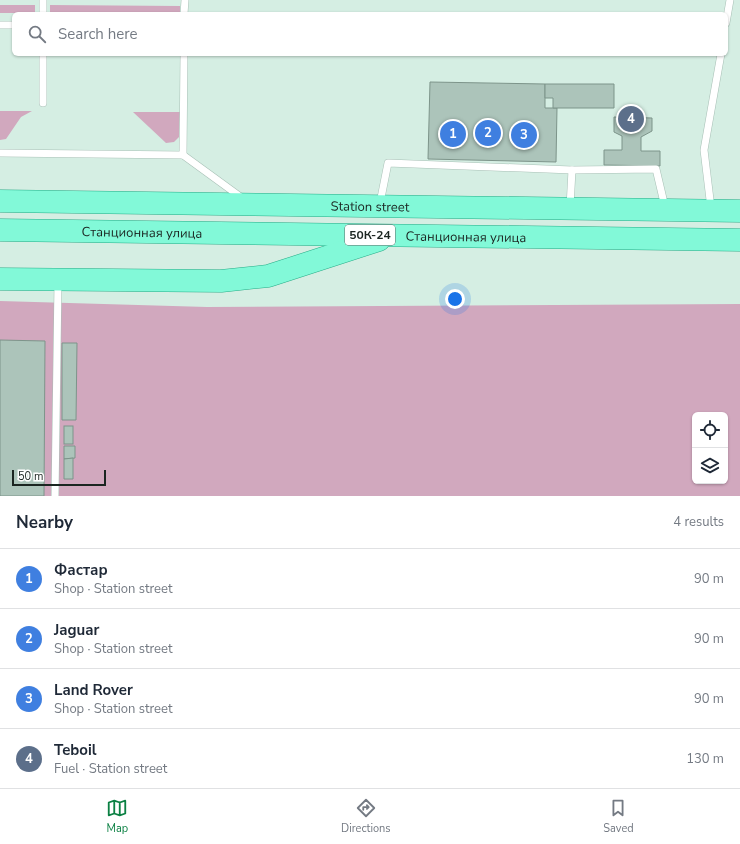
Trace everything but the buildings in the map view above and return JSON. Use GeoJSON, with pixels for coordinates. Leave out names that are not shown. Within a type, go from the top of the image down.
{"type":"FeatureCollection","features":[{"type":"Feature","properties":{"kind":"main road","name":"Station street"},"geometry":{"type":"LineString","coordinates":[[0,201],[740,211]]}},
{"type":"Feature","properties":{"kind":"main road","name":"Станционная улица"},"geometry":{"type":"LineString","coordinates":[[0,230],[740,240]]}},
{"type":"Feature","properties":{"kind":"main road"},"geometry":{"type":"LineString","coordinates":[[0,279],[221,281],[268,276],[395,235]]}},
{"type":"Feature","properties":{"kind":"lane"},"geometry":{"type":"LineString","coordinates":[[43,0],[43,12]]}},
{"type":"Feature","properties":{"kind":"lane"},"geometry":{"type":"LineString","coordinates":[[184,12],[185,0]]}},
{"type":"Feature","properties":{"kind":"lane"},"geometry":{"type":"LineString","coordinates":[[728,12],[730,0]]}},
{"type":"Feature","properties":{"kind":"lane"},"geometry":{"type":"LineString","coordinates":[[0,25],[12,25]]}},
{"type":"Feature","properties":{"kind":"lane"},"geometry":{"type":"LineString","coordinates":[[43,56],[43,103]]}},
{"type":"Feature","properties":{"kind":"lane"},"geometry":{"type":"LineString","coordinates":[[183,155],[184,56]]}},
{"type":"Feature","properties":{"kind":"lane"},"geometry":{"type":"LineString","coordinates":[[711,210],[704,150],[721,56]]}},
{"type":"Feature","properties":{"kind":"lane"},"geometry":{"type":"LineString","coordinates":[[0,154],[183,155],[250,204]]}},
{"type":"Feature","properties":{"kind":"lane"},"geometry":{"type":"LineString","coordinates":[[379,206],[388,163],[572,170],[656,169],[665,210]]}},
{"type":"Feature","properties":{"kind":"lane"},"geometry":{"type":"LineString","coordinates":[[570,209],[572,170]]}},
{"type":"Feature","properties":{"kind":"lane"},"geometry":{"type":"LineString","coordinates":[[55,496],[58,280]]}},
{"type":"Feature","properties":{"kind":"shaded area"},"geometry":{"type":"Polygon","coordinates":[[[0,5],[35,5],[35,12],[0,13],[0,5]]]}},
{"type":"Feature","properties":{"kind":"shaded area"},"geometry":{"type":"Polygon","coordinates":[[[50,5],[180,6],[180,12],[50,12],[50,5]]]}},
{"type":"Feature","properties":{"kind":"shaded area"},"geometry":{"type":"Polygon","coordinates":[[[0,111],[32,111],[21,117],[6,139],[0,140],[0,111]]]}},
{"type":"Feature","properties":{"kind":"shaded area"},"geometry":{"type":"Polygon","coordinates":[[[133,112],[180,112],[179,137],[174,142],[166,143],[133,112]]]}},
{"type":"Feature","properties":{"kind":"shaded area"},"geometry":{"type":"Polygon","coordinates":[[[0,301],[207,307],[740,304],[740,496],[0,496],[0,301]]]}},
{"type":"Feature","properties":{"kind":"place","name":"Teboil"},"geometry":{"type":"Point","coordinates":[631,119]}},
{"type":"Feature","properties":{"kind":"place","name":"Jaguar"},"geometry":{"type":"Point","coordinates":[488,133]}},
{"type":"Feature","properties":{"kind":"place","name":"Фастар"},"geometry":{"type":"Point","coordinates":[453,134]}},
{"type":"Feature","properties":{"kind":"place","name":"Land Rover"},"geometry":{"type":"Point","coordinates":[524,135]}}]}
